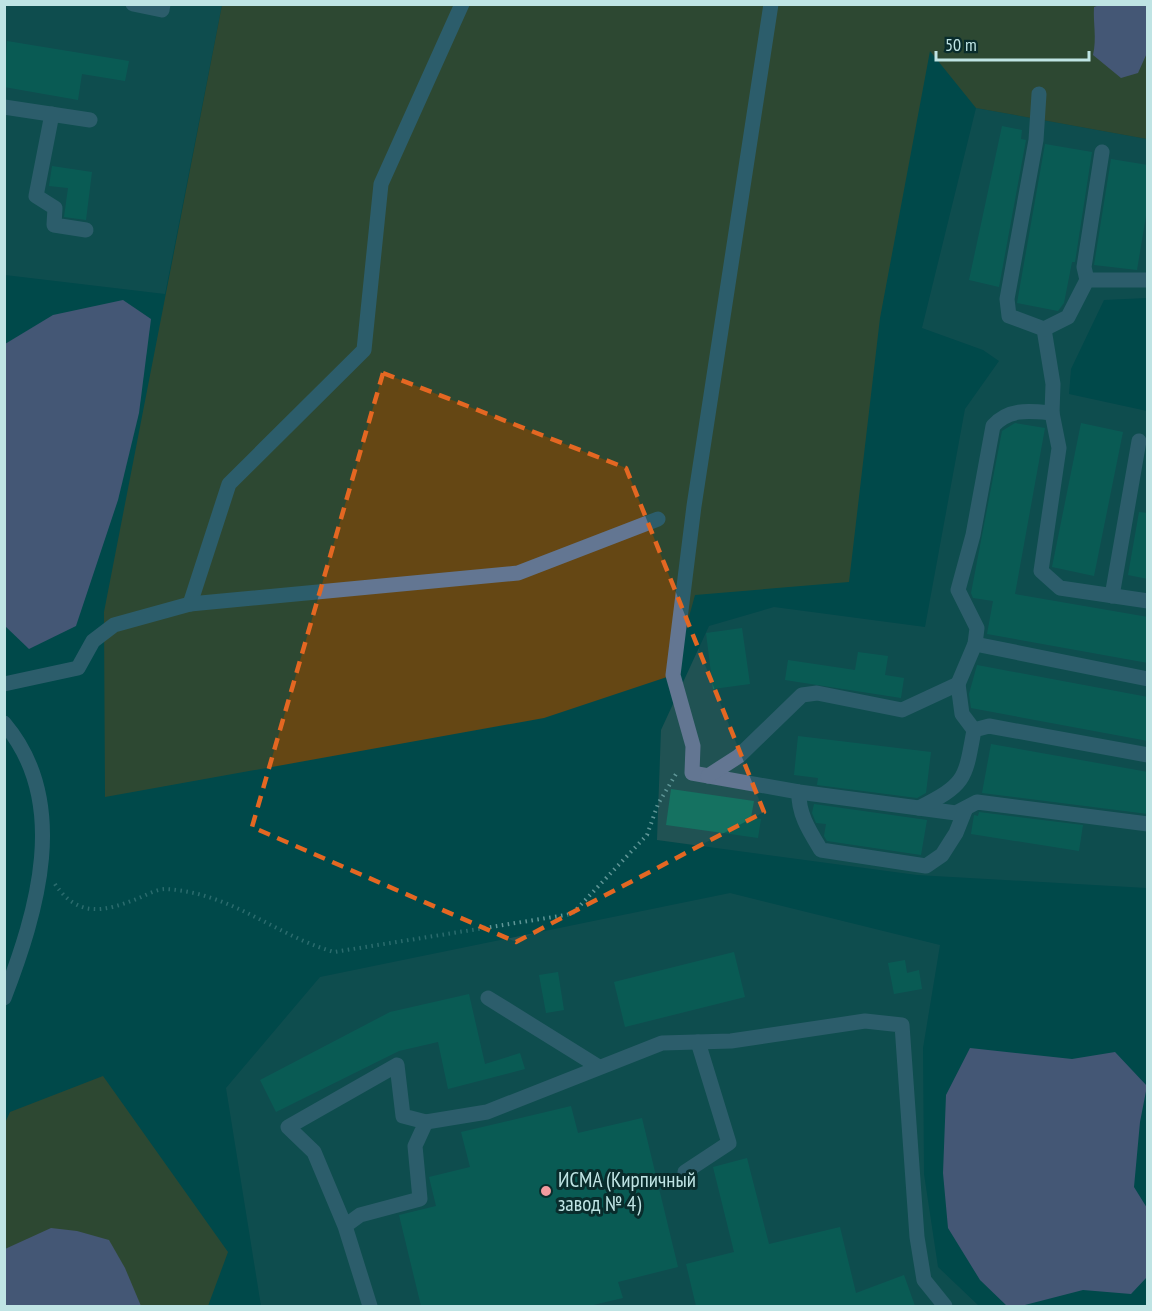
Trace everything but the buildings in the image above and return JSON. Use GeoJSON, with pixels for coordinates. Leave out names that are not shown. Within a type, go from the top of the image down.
{"type":"FeatureCollection","features":[{"type":"Feature","properties":{"kind":"street"},"geometry":{"type":"LineString","coordinates":[[133,4],[162,10],[163,4]]}},
{"type":"Feature","properties":{"kind":"street"},"geometry":{"type":"LineString","coordinates":[[190,604],[229,484],[364,350],[381,184],[462,4]]}},
{"type":"Feature","properties":{"kind":"street"},"geometry":{"type":"LineString","coordinates":[[771,4],[694,506],[673,675],[693,746],[692,773],[799,792],[956,813],[977,802],[1148,824]]}},
{"type":"Feature","properties":{"kind":"street"},"geometry":{"type":"LineString","coordinates":[[1039,94],[1036,140],[1007,299],[1009,316],[1044,329],[1068,317],[1087,280],[1084,267],[1102,152]]}},
{"type":"Feature","properties":{"kind":"street"},"geometry":{"type":"LineString","coordinates":[[4,107],[90,120]]}},
{"type":"Feature","properties":{"kind":"street"},"geometry":{"type":"LineString","coordinates":[[52,114],[36,196],[56,208],[54,225],[86,230]]}},
{"type":"Feature","properties":{"kind":"street"},"geometry":{"type":"LineString","coordinates":[[1087,280],[1148,280]]}},
{"type":"Feature","properties":{"kind":"street"},"geometry":{"type":"LineString","coordinates":[[1044,329],[1053,384],[1052,413],[1059,448],[1041,571],[1060,588],[1148,601]]}},
{"type":"Feature","properties":{"kind":"street"},"geometry":{"type":"LineString","coordinates":[[918,808],[958,786],[966,771],[974,730],[963,714],[958,684],[975,645],[977,628],[958,590],[972,535],[993,426],[1001,417],[1023,411],[1052,413]]}},
{"type":"Feature","properties":{"kind":"street"},"geometry":{"type":"LineString","coordinates":[[1112,596],[1139,441]]}},
{"type":"Feature","properties":{"kind":"street"},"geometry":{"type":"LineString","coordinates":[[4,684],[78,668],[93,641],[114,625],[190,604],[518,573],[658,519]]}},
{"type":"Feature","properties":{"kind":"street"},"geometry":{"type":"LineString","coordinates":[[975,645],[1148,679]]}},
{"type":"Feature","properties":{"kind":"street"},"geometry":{"type":"LineString","coordinates":[[708,776],[739,756],[802,695],[817,693],[902,710],[958,684]]}},
{"type":"Feature","properties":{"kind":"street"},"geometry":{"type":"LineString","coordinates":[[4,723],[25,753],[42,799],[42,841],[36,894],[28,934],[4,998]]}},
{"type":"Feature","properties":{"kind":"street"},"geometry":{"type":"LineString","coordinates":[[974,730],[989,726],[1148,755]]}},
{"type":"Feature","properties":{"kind":"street"},"geometry":{"type":"LineString","coordinates":[[799,792],[799,803],[806,826],[821,850],[902,864],[926,866],[942,855],[956,833],[966,808]]}},
{"type":"Feature","properties":{"kind":"street"},"geometry":{"type":"LineString","coordinates":[[488,998],[599,1067]]}},
{"type":"Feature","properties":{"kind":"street"},"geometry":{"type":"LineString","coordinates":[[370,1306],[345,1226],[314,1152],[288,1127],[397,1065],[403,1116],[426,1122],[487,1112],[662,1043],[731,1041],[865,1021],[902,1025],[917,1237],[924,1280],[945,1306]]}},
{"type":"Feature","properties":{"kind":"street"},"geometry":{"type":"LineString","coordinates":[[685,1172],[729,1143],[698,1042]]}},
{"type":"Feature","properties":{"kind":"street"},"geometry":{"type":"LineString","coordinates":[[345,1226],[360,1215],[420,1199],[415,1146],[426,1122]]}},
{"type":"Feature","properties":{"kind":"path"},"geometry":{"type":"LineString","coordinates":[[50,877],[66,901],[94,910],[125,904],[162,889],[220,899],[305,944],[334,952],[404,942],[572,914],[647,835],[666,786],[681,768],[692,773]]}},
{"type":"Feature","properties":{"kind":"highlighted area"},"geometry":{"type":"Polygon","coordinates":[[[383,373],[626,468],[764,812],[516,942],[252,827],[383,373]]]}},
{"type":"Feature","properties":{"kind":"shaded area"},"geometry":{"type":"Polygon","coordinates":[[[1102,4],[1147,5],[1147,53],[1138,73],[1121,78],[1093,55],[1094,7],[1102,4]]]}},
{"type":"Feature","properties":{"kind":"shaded area"},"geometry":{"type":"Polygon","coordinates":[[[5,5],[222,5],[165,294],[5,275],[5,5]]]}},
{"type":"Feature","properties":{"kind":"shaded area"},"geometry":{"type":"Polygon","coordinates":[[[222,5],[1147,5],[1147,139],[976,108],[930,51],[880,318],[849,582],[695,595],[673,675],[544,718],[105,797],[104,612],[222,5]]]}},
{"type":"Feature","properties":{"kind":"shaded area"},"geometry":{"type":"Polygon","coordinates":[[[976,108],[1147,139],[1147,298],[1104,300],[1071,369],[1069,394],[1147,411],[1147,888],[917,875],[657,840],[661,730],[709,626],[774,607],[925,627],[965,409],[999,361],[983,350],[922,328],[976,108]]]}},
{"type":"Feature","properties":{"kind":"shaded area"},"geometry":{"type":"Polygon","coordinates":[[[123,300],[151,319],[139,413],[118,500],[76,626],[29,649],[5,626],[5,344],[53,315],[123,300]]]}},
{"type":"Feature","properties":{"kind":"shaded area"},"geometry":{"type":"Polygon","coordinates":[[[730,893],[940,945],[923,1048],[924,1174],[938,1267],[979,1306],[261,1306],[226,1088],[320,977],[730,893]]]}},
{"type":"Feature","properties":{"kind":"shaded area"},"geometry":{"type":"Polygon","coordinates":[[[970,1048],[1072,1059],[1115,1052],[1147,1086],[1140,1122],[1134,1187],[1147,1208],[1147,1277],[1131,1294],[1083,1290],[1021,1306],[1007,1306],[980,1280],[948,1228],[943,1173],[946,1095],[970,1048]]]}},
{"type":"Feature","properties":{"kind":"shaded area"},"geometry":{"type":"Polygon","coordinates":[[[103,1076],[228,1252],[208,1306],[5,1306],[5,1123],[10,1112],[103,1076]]]}},
{"type":"Feature","properties":{"kind":"shaded area"},"geometry":{"type":"Polygon","coordinates":[[[51,1228],[77,1231],[109,1240],[125,1268],[141,1306],[5,1306],[5,1249],[51,1228]]]}},
{"type":"Feature","properties":{"kind":"place","name":"ИСМА (Кирпичный завод № 4)"},"geometry":{"type":"Point","coordinates":[546,1191]}}]}
